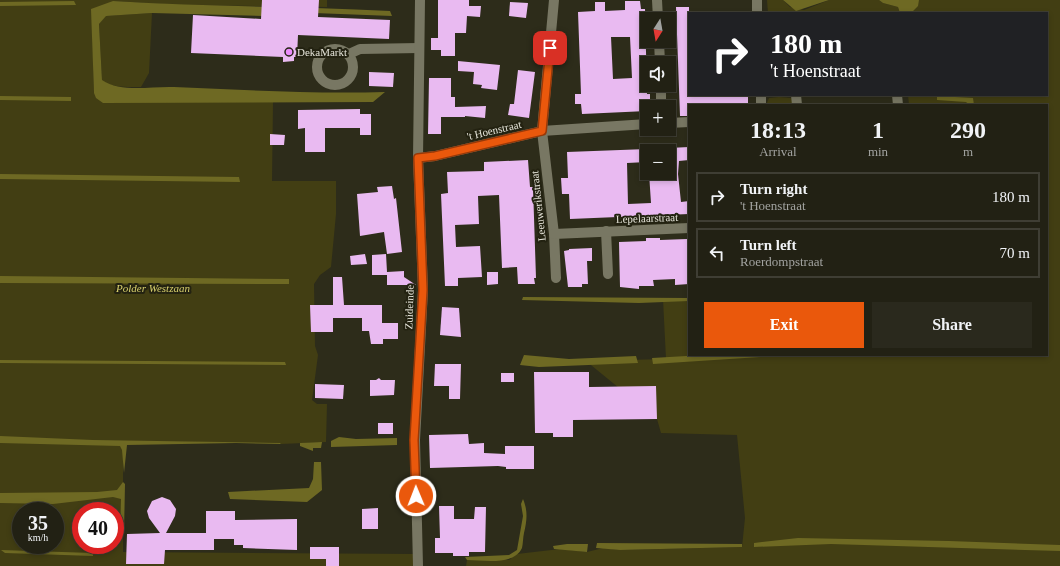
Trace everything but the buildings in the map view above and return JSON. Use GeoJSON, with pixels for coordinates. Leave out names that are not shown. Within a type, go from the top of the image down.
{"type":"FeatureCollection","features":[{"type":"Feature","properties":{"kind":"street","name":"Zuideinde"},"geometry":{"type":"LineString","coordinates":[[418,566],[414,440],[423,290],[418,158],[420,0]]}},
{"type":"Feature","properties":{"kind":"street","name":"Leeuwerikstraat"},"geometry":{"type":"LineString","coordinates":[[554,0],[542,131],[554,234],[556,278]]}},
{"type":"Feature","properties":{"kind":"street"},"geometry":{"type":"LineString","coordinates":[[657,0],[658,12]]}},
{"type":"Feature","properties":{"kind":"street"},"geometry":{"type":"LineString","coordinates":[[757,0],[757,12]]}},
{"type":"Feature","properties":{"kind":"street"},"geometry":{"type":"LineString","coordinates":[[348,54],[360,49],[419,48]]}},
{"type":"Feature","properties":{"kind":"street"},"geometry":{"type":"LineString","coordinates":[[676,123],[688,122]]}},
{"type":"Feature","properties":{"kind":"street","name":"'t Hoenstraat"},"geometry":{"type":"LineString","coordinates":[[418,158],[435,156],[542,131],[640,124]]}},
{"type":"Feature","properties":{"kind":"street","name":"Lepelaarstraat"},"geometry":{"type":"LineString","coordinates":[[554,234],[688,228]]}},
{"type":"Feature","properties":{"kind":"street","name":"Lepelaarstraat"},"geometry":{"type":"LineString","coordinates":[[606,231],[608,274]]}},
{"type":"Feature","properties":{"kind":"green space","name":"Polder Westzaan"},"geometry":{"type":"Polygon","coordinates":[[[0,0],[327,0],[327,7],[181,5],[113,1],[92,17],[94,93],[273,102],[272,181],[336,181],[336,214],[331,267],[320,275],[314,284],[315,346],[318,355],[312,400],[317,404],[327,404],[326,442],[281,444],[123,441],[123,502],[72,502],[72,554],[124,554],[124,552],[415,554],[415,566],[0,566],[0,0]]]}},
{"type":"Feature","properties":{"kind":"green space"},"geometry":{"type":"Polygon","coordinates":[[[767,0],[783,0],[790,7],[804,10],[829,0],[879,0],[883,3],[898,7],[900,12],[768,12],[767,0]]]}},
{"type":"Feature","properties":{"kind":"green space"},"geometry":{"type":"Polygon","coordinates":[[[919,0],[1060,0],[1060,566],[466,566],[467,560],[509,560],[517,554],[560,549],[587,552],[603,548],[620,550],[742,547],[745,518],[737,435],[661,433],[657,419],[586,361],[666,359],[663,299],[688,298],[688,356],[1048,356],[1048,104],[909,104],[908,96],[1048,96],[1048,12],[912,12],[919,0]]]}},
{"type":"Feature","properties":{"kind":"green space"},"geometry":{"type":"Polygon","coordinates":[[[152,13],[149,73],[141,87],[116,86],[102,81],[99,24],[105,16],[152,13]]]}},
{"type":"Feature","properties":{"kind":"green space"},"geometry":{"type":"Polygon","coordinates":[[[769,98],[792,98],[794,104],[766,104],[769,98]]]}},
{"type":"Feature","properties":{"kind":"shaded area"},"geometry":{"type":"Polygon","coordinates":[[[783,0],[829,0],[796,11],[783,0]]]}},
{"type":"Feature","properties":{"kind":"shaded area"},"geometry":{"type":"Polygon","coordinates":[[[879,0],[919,0],[918,6],[912,12],[900,12],[898,7],[883,3],[879,0]]]}},
{"type":"Feature","properties":{"kind":"shaded area"},"geometry":{"type":"Polygon","coordinates":[[[74,1],[76,5],[0,6],[0,2],[74,1]]]}},
{"type":"Feature","properties":{"kind":"shaded area"},"geometry":{"type":"Polygon","coordinates":[[[113,1],[390,11],[392,16],[314,13],[298,17],[152,13],[106,16],[99,24],[102,80],[110,84],[127,88],[174,87],[305,92],[385,92],[373,102],[103,103],[96,98],[94,93],[91,9],[113,1]]]}},
{"type":"Feature","properties":{"kind":"shaded area"},"geometry":{"type":"Polygon","coordinates":[[[0,96],[71,97],[71,101],[0,100],[0,96]]]}},
{"type":"Feature","properties":{"kind":"shaded area"},"geometry":{"type":"Polygon","coordinates":[[[937,96],[973,98],[974,104],[969,104],[966,102],[937,100],[937,96]]]}},
{"type":"Feature","properties":{"kind":"shaded area"},"geometry":{"type":"Polygon","coordinates":[[[0,174],[239,177],[240,182],[0,179],[0,174]]]}},
{"type":"Feature","properties":{"kind":"shaded area"},"geometry":{"type":"Polygon","coordinates":[[[0,276],[289,279],[289,284],[0,283],[0,276]]]}},
{"type":"Feature","properties":{"kind":"shaded area"},"geometry":{"type":"Polygon","coordinates":[[[523,297],[688,298],[688,301],[639,303],[522,300],[523,297]]]}},
{"type":"Feature","properties":{"kind":"shaded area"},"geometry":{"type":"Polygon","coordinates":[[[524,355],[569,359],[636,356],[638,363],[539,367],[520,365],[524,355]]]}},
{"type":"Feature","properties":{"kind":"shaded area"},"geometry":{"type":"Polygon","coordinates":[[[688,356],[777,356],[653,364],[652,358],[688,356]]]}},
{"type":"Feature","properties":{"kind":"shaded area"},"geometry":{"type":"Polygon","coordinates":[[[0,360],[285,362],[286,365],[0,363],[0,360]]]}},
{"type":"Feature","properties":{"kind":"shaded area"},"geometry":{"type":"Polygon","coordinates":[[[0,436],[93,440],[280,443],[281,444],[236,443],[127,445],[124,473],[122,450],[120,446],[0,443],[0,436]]]}},
{"type":"Feature","properties":{"kind":"shaded area"},"geometry":{"type":"Polygon","coordinates":[[[339,437],[356,439],[397,438],[397,445],[331,447],[331,441],[339,437]]]}},
{"type":"Feature","properties":{"kind":"shaded area"},"geometry":{"type":"Polygon","coordinates":[[[322,442],[321,448],[313,448],[313,451],[300,446],[300,443],[322,442]]]}},
{"type":"Feature","properties":{"kind":"shaded area"},"geometry":{"type":"Polygon","coordinates":[[[314,462],[321,462],[322,490],[307,502],[230,499],[228,492],[309,488],[313,479],[314,462]]]}},
{"type":"Feature","properties":{"kind":"shaded area"},"geometry":{"type":"Polygon","coordinates":[[[123,482],[125,484],[124,533],[124,502],[121,502],[121,499],[113,497],[64,503],[0,503],[0,493],[97,492],[117,490],[123,482]]]}},
{"type":"Feature","properties":{"kind":"shaded area"},"geometry":{"type":"Polygon","coordinates":[[[523,499],[526,508],[526,520],[522,548],[518,554],[505,560],[498,561],[467,560],[465,557],[509,555],[517,550],[523,516],[521,504],[523,499]]]}},
{"type":"Feature","properties":{"kind":"shaded area"},"geometry":{"type":"Polygon","coordinates":[[[798,538],[1060,545],[1060,551],[831,544],[754,547],[754,543],[798,538]]]}},
{"type":"Feature","properties":{"kind":"shaded area"},"geometry":{"type":"Polygon","coordinates":[[[597,543],[742,544],[742,547],[620,550],[596,548],[597,543]]]}},
{"type":"Feature","properties":{"kind":"shaded area"},"geometry":{"type":"Polygon","coordinates":[[[588,544],[587,552],[554,549],[553,546],[588,544]]]}},
{"type":"Feature","properties":{"kind":"shaded area"},"geometry":{"type":"Polygon","coordinates":[[[1,550],[12,550],[12,553],[5,553],[1,550]]]}},
{"type":"Feature","properties":{"kind":"shaded area"},"geometry":{"type":"Polygon","coordinates":[[[64,552],[72,552],[72,554],[93,554],[93,556],[34,554],[64,554],[64,552]]]}},
{"type":"Feature","properties":{"kind":"place","name":"DekaMarkt"},"geometry":{"type":"Point","coordinates":[289,52]}},
{"type":"Feature","properties":{"kind":"route"},"geometry":{"type":"LineString","coordinates":[[416,496],[414,440],[423,290],[418,158],[435,156],[542,131],[550,48]]}}]}
